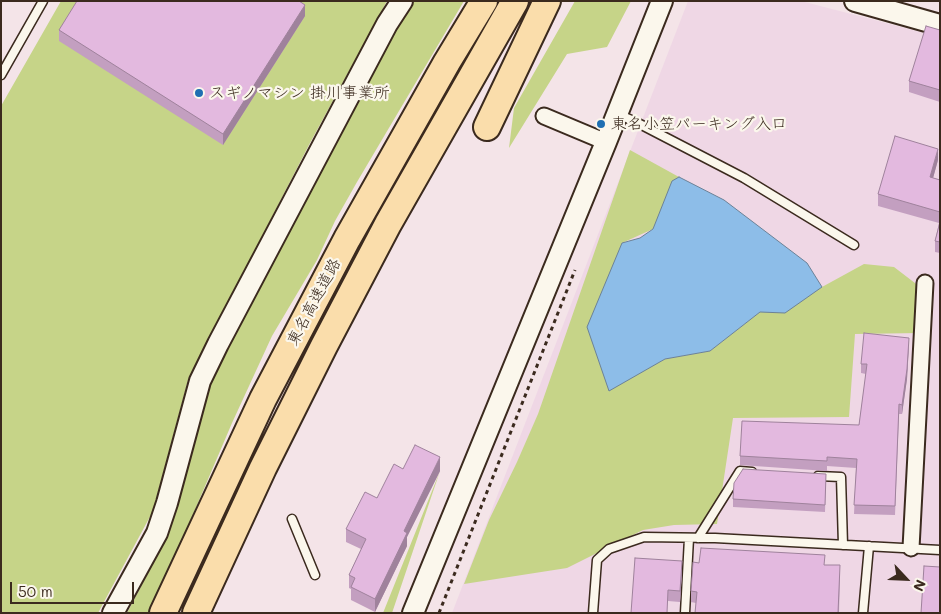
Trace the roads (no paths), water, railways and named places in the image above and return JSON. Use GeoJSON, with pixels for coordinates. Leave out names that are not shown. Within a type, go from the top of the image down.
{"type":"FeatureCollection","features":[{"type":"Feature","properties":{"kind":"highway","name":"東名高速道路"},"geometry":{"type":"LineString","coordinates":[[163,613],[259,408],[392,159],[484,1]]}},
{"type":"Feature","properties":{"kind":"highway","name":"東名高速道路"},"geometry":{"type":"LineString","coordinates":[[196,613],[263,468],[328,337],[388,224],[515,1]]}},
{"type":"Feature","properties":{"kind":"highway"},"geometry":{"type":"LineString","coordinates":[[487,127],[547,1]]}},
{"type":"Feature","properties":{"kind":"street"},"geometry":{"type":"LineString","coordinates":[[113,613],[157,533],[200,381],[387,24],[402,1]]}},
{"type":"Feature","properties":{"kind":"street"},"geometry":{"type":"LineString","coordinates":[[413,613],[662,1]]}},
{"type":"Feature","properties":{"kind":"street"},"geometry":{"type":"LineString","coordinates":[[855,1],[881,5],[940,26]]}},
{"type":"Feature","properties":{"kind":"street"},"geometry":{"type":"LineString","coordinates":[[544,116],[606,142]]}},
{"type":"Feature","properties":{"kind":"street"},"geometry":{"type":"LineString","coordinates":[[911,548],[925,282]]}},
{"type":"Feature","properties":{"kind":"lane"},"geometry":{"type":"LineString","coordinates":[[1,75],[43,1]]}},
{"type":"Feature","properties":{"kind":"lane"},"geometry":{"type":"LineString","coordinates":[[617,114],[744,178],[854,244]]}},
{"type":"Feature","properties":{"kind":"lane"},"geometry":{"type":"LineString","coordinates":[[698,538],[740,471],[758,472]]}},
{"type":"Feature","properties":{"kind":"lane"},"geometry":{"type":"LineString","coordinates":[[813,475],[840,477],[843,545]]}},
{"type":"Feature","properties":{"kind":"lane"},"geometry":{"type":"LineString","coordinates":[[292,519],[315,575]]}},
{"type":"Feature","properties":{"kind":"lane"},"geometry":{"type":"LineString","coordinates":[[593,613],[597,560],[609,549],[644,537],[940,550]]}},
{"type":"Feature","properties":{"kind":"lane"},"geometry":{"type":"LineString","coordinates":[[685,613],[689,538]]}},
{"type":"Feature","properties":{"kind":"lane"},"geometry":{"type":"LineString","coordinates":[[863,613],[870,546]]}},
{"type":"Feature","properties":{"kind":"water"},"geometry":{"type":"Polygon","coordinates":[[[679,177],[724,200],[807,263],[822,287],[785,313],[760,312],[710,351],[665,359],[609,391],[587,327],[622,243],[640,238],[653,229],[672,181],[679,177]]]}},
{"type":"Feature","properties":{"kind":"place","name":"スギノマシン 掛川事業所"},"geometry":{"type":"Point","coordinates":[199,93]}},
{"type":"Feature","properties":{"kind":"place","name":"東名小笠パーキング入口"},"geometry":{"type":"Point","coordinates":[601,124]}}]}
